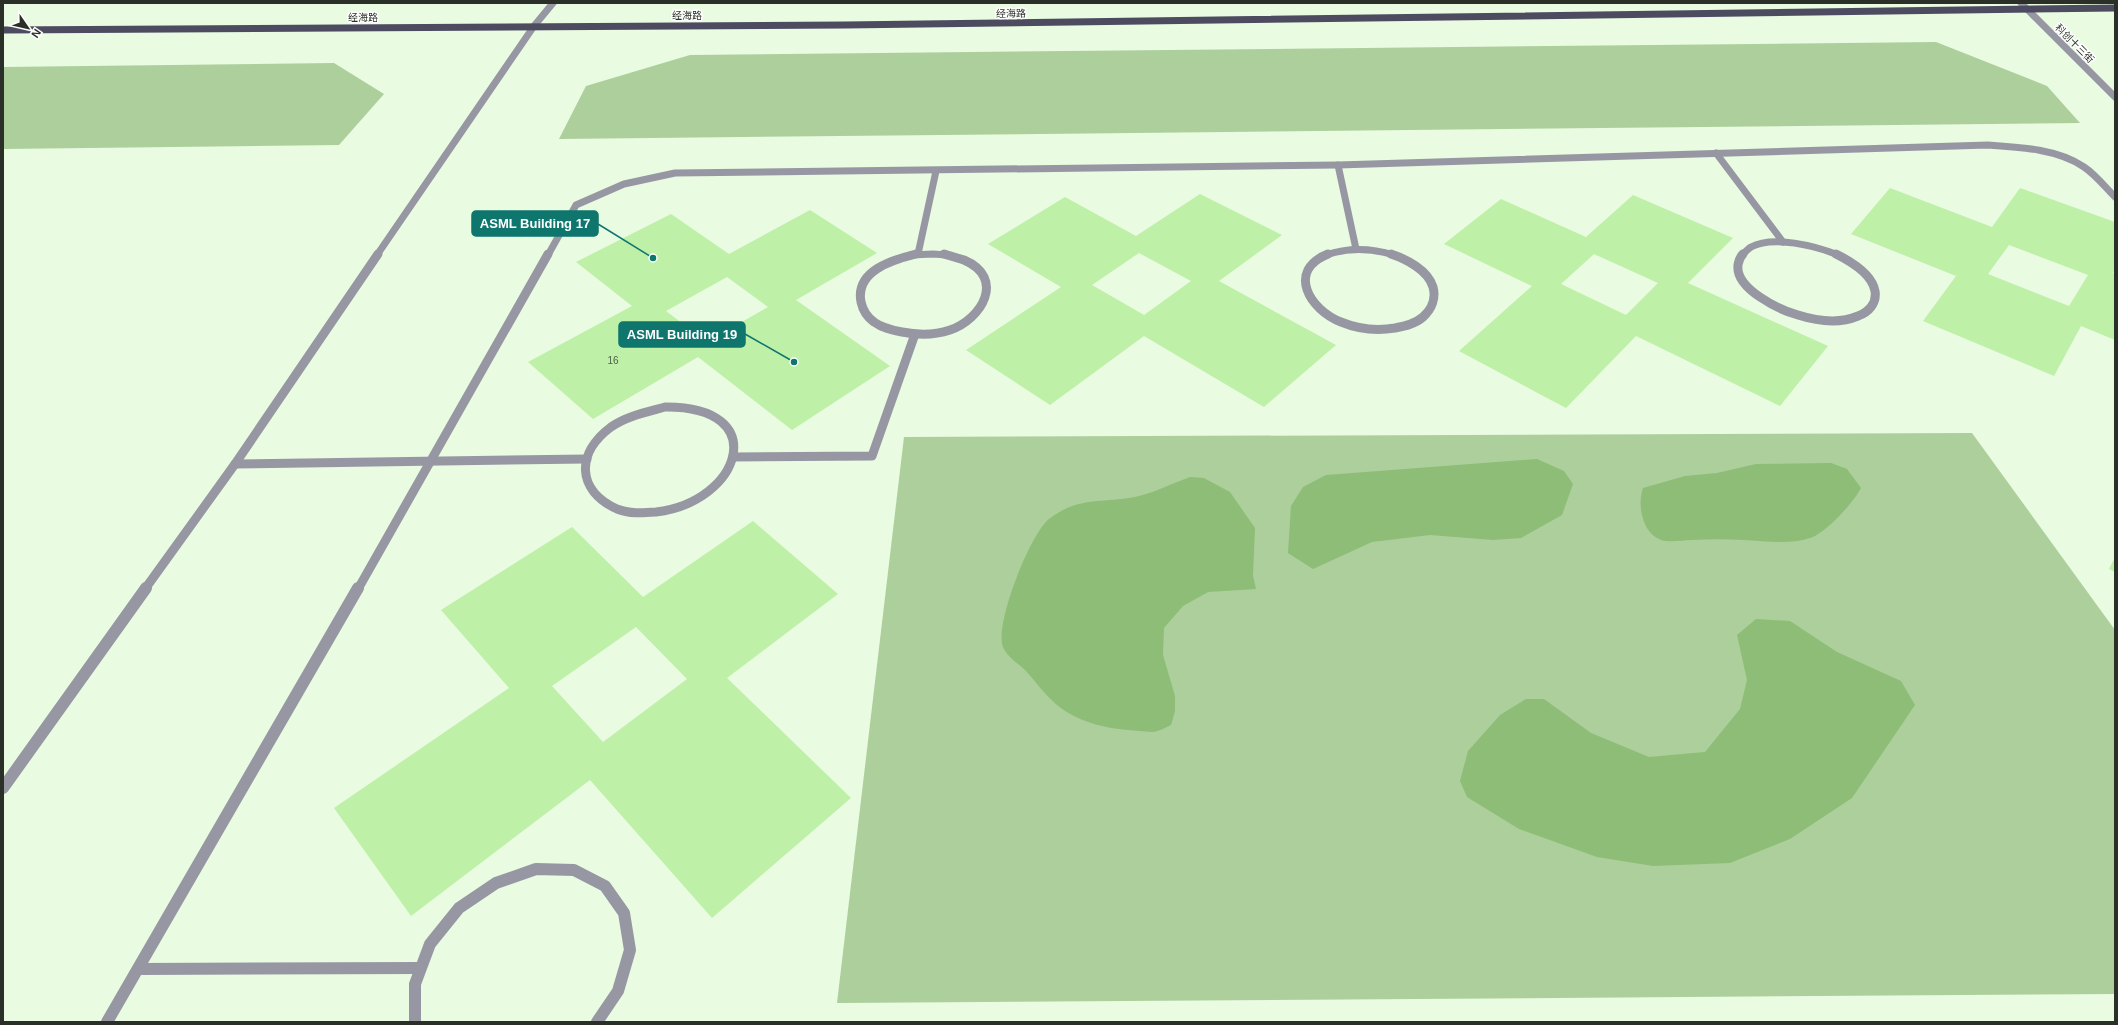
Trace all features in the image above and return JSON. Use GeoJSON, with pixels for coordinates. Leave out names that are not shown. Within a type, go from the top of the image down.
{"type":"FeatureCollection","features":[{"type":"Feature","properties":{"kind":"main road","name":"经海路"},"geometry":{"type":"LineString","coordinates":[[3,30],[837,25],[2115,8]]}},
{"type":"Feature","properties":{"kind":"street"},"geometry":{"type":"LineString","coordinates":[[3,788],[235,464],[534,26],[553,3]]}},
{"type":"Feature","properties":{"kind":"street","name":"科创十三街"},"geometry":{"type":"LineString","coordinates":[[2021,3],[2115,97]]}},
{"type":"Feature","properties":{"kind":"street"},"geometry":{"type":"LineString","coordinates":[[107,1022],[432,461],[576,205],[621,184],[639,179],[675,173],[1338,165],[2004,146],[2043,153],[2083,166],[2115,197]]}},
{"type":"Feature","properties":{"kind":"street"},"geometry":{"type":"LineString","coordinates":[[1716,154],[1783,242]]}},
{"type":"Feature","properties":{"kind":"street"},"geometry":{"type":"LineString","coordinates":[[1338,165],[1356,249]]}},
{"type":"Feature","properties":{"kind":"street"},"geometry":{"type":"LineString","coordinates":[[918,254],[936,171]]}},
{"type":"Feature","properties":{"kind":"street"},"geometry":{"type":"LineString","coordinates":[[1770,242],[1783,242],[1794,242],[1821,248],[1845,259],[1864,273],[1874,289],[1874,303],[1864,314],[1837,320],[1817,320],[1790,313],[1765,301],[1747,286],[1743,280],[1738,270],[1740,257],[1751,247],[1770,242]]}},
{"type":"Feature","properties":{"kind":"street"},"geometry":{"type":"LineString","coordinates":[[1356,249],[1373,250],[1397,256],[1417,267],[1431,281],[1435,297],[1429,312],[1414,323],[1392,329],[1365,329],[1340,322],[1320,310],[1308,294],[1305,279],[1312,265],[1327,254],[1356,249]]}},
{"type":"Feature","properties":{"kind":"street"},"geometry":{"type":"LineString","coordinates":[[918,254],[943,254],[964,260],[980,271],[988,286],[986,302],[974,317],[954,328],[929,334],[916,334],[903,333],[880,327],[864,314],[859,299],[862,283],[875,269],[894,259],[918,254]]}},
{"type":"Feature","properties":{"kind":"street"},"geometry":{"type":"LineString","coordinates":[[733,457],[872,456],[916,334]]}},
{"type":"Feature","properties":{"kind":"street"},"geometry":{"type":"LineString","coordinates":[[665,407],[692,408],[715,415],[730,430],[736,449],[729,470],[712,490],[686,505],[656,513],[626,512],[602,503],[587,487],[584,467],[588,459],[593,446],[611,427],[636,414],[665,407]]}},
{"type":"Feature","properties":{"kind":"street"},"geometry":{"type":"LineString","coordinates":[[235,464],[588,459]]}},
{"type":"Feature","properties":{"kind":"street"},"geometry":{"type":"LineString","coordinates":[[415,1022],[415,984],[430,944],[459,908],[496,883],[536,869],[574,870],[605,886],[624,913],[630,950],[618,991],[597,1022]]}},
{"type":"Feature","properties":{"kind":"street"},"geometry":{"type":"LineString","coordinates":[[138,969],[420,968]]}},
{"type":"Feature","properties":{"kind":"shaded area"},"geometry":{"type":"Polygon","coordinates":[[[1936,42],[2047,86],[2080,123],[559,139],[586,86],[690,55],[1936,42]]]}},
{"type":"Feature","properties":{"kind":"shaded area"},"geometry":{"type":"Polygon","coordinates":[[[334,63],[384,94],[339,145],[3,149],[3,67],[334,63]]]}},
{"type":"Feature","properties":{"kind":"shaded area"},"geometry":{"type":"Polygon","coordinates":[[[1972,433],[2115,630],[2115,994],[837,1003],[904,437],[1972,433]]]}},
{"type":"Feature","properties":{"kind":"shaded area"},"geometry":{"type":"Polygon","coordinates":[[[1537,459],[1564,471],[1573,484],[1562,515],[1521,538],[1493,540],[1430,535],[1372,542],[1313,569],[1288,553],[1291,506],[1303,487],[1326,475],[1537,459]]]}},
{"type":"Feature","properties":{"kind":"shaded area"},"geometry":{"type":"Polygon","coordinates":[[[1831,463],[1847,469],[1861,488],[1852,501],[1831,524],[1810,538],[1785,542],[1724,539],[1664,541],[1649,531],[1645,525],[1641,510],[1641,495],[1643,488],[1685,476],[1717,473],[1756,464],[1831,463]]]}},
{"type":"Feature","properties":{"kind":"shaded area"},"geometry":{"type":"Polygon","coordinates":[[[1190,477],[1204,478],[1230,492],[1255,528],[1253,576],[1256,589],[1208,592],[1183,606],[1164,628],[1163,655],[1175,696],[1175,711],[1171,725],[1153,732],[1128,730],[1106,727],[1075,717],[1057,705],[1026,671],[1010,657],[1003,647],[1002,636],[1004,620],[1016,580],[1024,560],[1041,528],[1049,519],[1060,511],[1082,503],[1139,496],[1190,477]]]}},
{"type":"Feature","properties":{"kind":"shaded area"},"geometry":{"type":"Polygon","coordinates":[[[1756,619],[1790,621],[1837,652],[1901,681],[1915,705],[1852,798],[1790,839],[1730,863],[1653,866],[1597,857],[1519,829],[1467,797],[1460,781],[1468,751],[1500,715],[1526,699],[1544,699],[1591,733],[1649,757],[1705,752],[1740,709],[1747,680],[1737,635],[1756,619]]]}},
{"type":"Feature","properties":{"kind":"building"},"geometry":{"type":"Polygon","coordinates":[[[1890,188],[1992,227],[2020,188],[2115,222],[2115,270],[2113,273],[2115,274],[2115,340],[2081,326],[2054,376],[1923,321],[1956,276],[1851,234],[1890,188]],[[2009,245],[1988,274],[2069,306],[2088,275],[2009,245]]]}},
{"type":"Feature","properties":{"kind":"building"},"geometry":{"type":"Polygon","coordinates":[[[1200,194],[1282,235],[1219,281],[1336,345],[1264,407],[1144,336],[1050,405],[966,350],[1061,287],[988,244],[1065,197],[1136,236],[1200,194]],[[1139,253],[1092,285],[1144,315],[1191,281],[1139,253]]]}},
{"type":"Feature","properties":{"kind":"building"},"geometry":{"type":"Polygon","coordinates":[[[1633,195],[1733,238],[1688,283],[1828,346],[1780,406],[1636,336],[1566,408],[1459,351],[1532,286],[1444,244],[1501,199],[1586,237],[1633,195]],[[1594,254],[1561,284],[1626,315],[1658,283],[1594,254]]]}},
{"type":"Feature","properties":{"kind":"building"},"geometry":{"type":"Polygon","coordinates":[[[810,210],[877,253],[796,300],[890,366],[792,430],[698,357],[593,419],[528,362],[632,306],[576,262],[671,214],[729,254],[810,210]],[[727,277],[666,311],[707,342],[768,307],[727,277]]]}},
{"type":"Feature","properties":{"kind":"building"},"geometry":{"type":"Polygon","coordinates":[[[753,521],[838,594],[727,678],[851,798],[712,918],[590,780],[411,916],[334,808],[509,688],[441,610],[572,527],[643,597],[753,521]],[[636,627],[552,686],[603,742],[687,679],[636,627]]]}},
{"type":"Feature","properties":{"kind":"building"},"geometry":{"type":"Polygon","coordinates":[[[2115,557],[2115,572],[2109,569],[2115,557]]]}},
{"type":"Feature","properties":{"kind":"place","name":"ASML Building 17"},"geometry":{"type":"Point","coordinates":[653,258]}},
{"type":"Feature","properties":{"kind":"place","name":"ASML Building 19"},"geometry":{"type":"Point","coordinates":[794,362]}}]}
